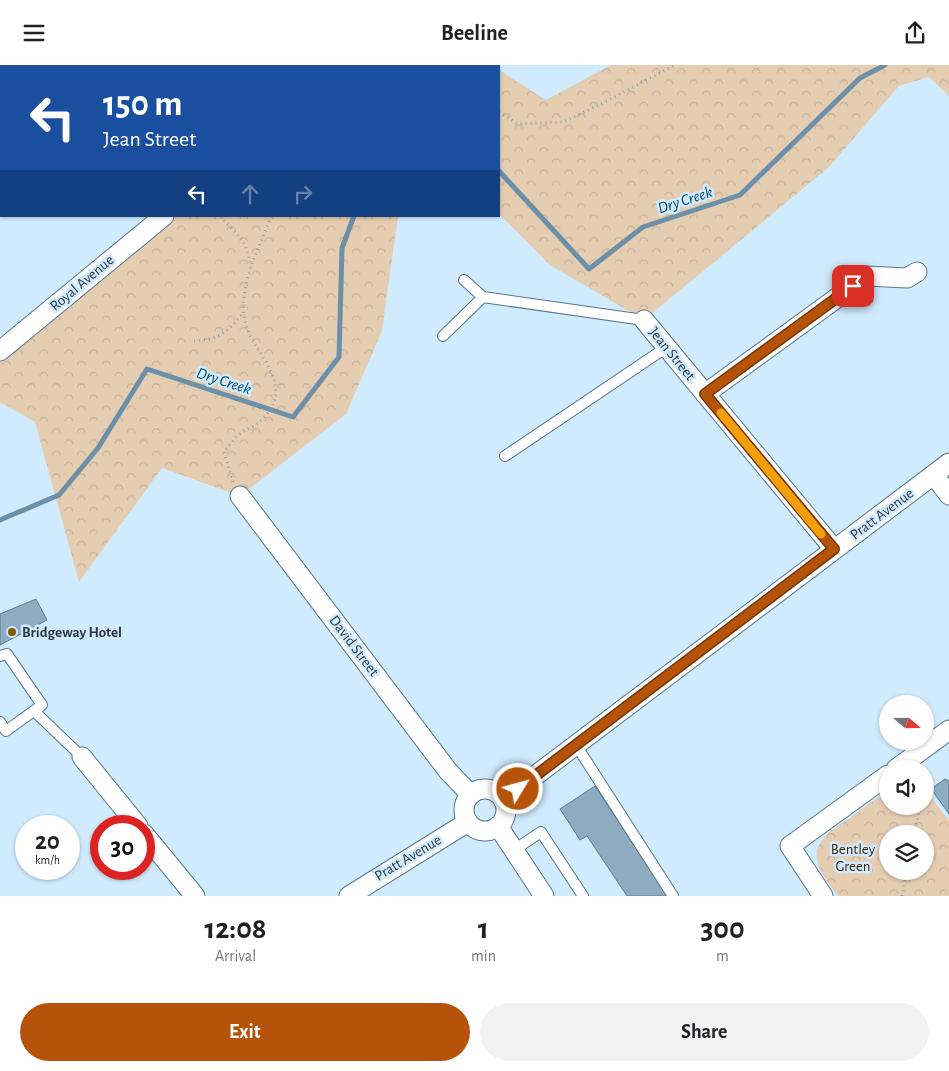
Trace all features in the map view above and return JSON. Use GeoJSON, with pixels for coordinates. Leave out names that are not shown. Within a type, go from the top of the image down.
{"type":"FeatureCollection","features":[{"type":"Feature","properties":{"kind":"street","name":"Royal Avenue"},"geometry":{"type":"LineString","coordinates":[[0,351],[163,217]]}},
{"type":"Feature","properties":{"kind":"street"},"geometry":{"type":"LineString","coordinates":[[705,394],[868,276],[907,278],[918,272]]}},
{"type":"Feature","properties":{"kind":"street","name":"Jean Street"},"geometry":{"type":"LineString","coordinates":[[644,320],[834,549]]}},
{"type":"Feature","properties":{"kind":"street"},"geometry":{"type":"LineString","coordinates":[[942,469],[949,495]]}},
{"type":"Feature","properties":{"kind":"street","name":"Pratt Avenue"},"geometry":{"type":"LineString","coordinates":[[503,799],[942,469]]}},
{"type":"Feature","properties":{"kind":"street","name":"David Street"},"geometry":{"type":"LineString","coordinates":[[240,496],[448,771],[471,795]]}},
{"type":"Feature","properties":{"kind":"street"},"geometry":{"type":"LineString","coordinates":[[908,760],[949,730]]}},
{"type":"Feature","properties":{"kind":"street"},"geometry":{"type":"LineString","coordinates":[[82,757],[129,815]]}},
{"type":"Feature","properties":{"kind":"street"},"geometry":{"type":"LineString","coordinates":[[822,896],[790,846],[879,782]]}},
{"type":"Feature","properties":{"kind":"street"},"geometry":{"type":"LineString","coordinates":[[490,789],[503,799],[506,806],[505,814],[498,825],[492,829],[484,830],[476,829],[468,822],[464,810],[466,802],[471,795],[477,791],[490,789]]}},
{"type":"Feature","properties":{"kind":"street","name":"Pratt Avenue"},"geometry":{"type":"LineString","coordinates":[[348,896],[468,822]]}},
{"type":"Feature","properties":{"kind":"street"},"geometry":{"type":"LineString","coordinates":[[498,825],[544,896]]}},
{"type":"Feature","properties":{"kind":"street"},"geometry":{"type":"LineString","coordinates":[[155,847],[194,896]]}},
{"type":"Feature","properties":{"kind":"lane"},"geometry":{"type":"LineString","coordinates":[[464,280],[483,297],[644,320]]}},
{"type":"Feature","properties":{"kind":"lane"},"geometry":{"type":"LineString","coordinates":[[443,335],[483,297]]}},
{"type":"Feature","properties":{"kind":"lane"},"geometry":{"type":"LineString","coordinates":[[505,456],[666,347]]}},
{"type":"Feature","properties":{"kind":"lane"},"geometry":{"type":"LineString","coordinates":[[0,657],[7,654],[42,705],[6,731],[0,722]]}},
{"type":"Feature","properties":{"kind":"lane"},"geometry":{"type":"LineString","coordinates":[[34,711],[82,757]]}},
{"type":"Feature","properties":{"kind":"lane"},"geometry":{"type":"LineString","coordinates":[[576,745],[673,896]]}},
{"type":"Feature","properties":{"kind":"lane"},"geometry":{"type":"LineString","coordinates":[[514,849],[541,832],[583,896]]}},
{"type":"Feature","properties":{"kind":"path"},"geometry":{"type":"LineString","coordinates":[[500,113],[518,124],[564,122],[675,65]]}},
{"type":"Feature","properties":{"kind":"path"},"geometry":{"type":"LineString","coordinates":[[222,217],[242,238],[248,251],[251,268]]}},
{"type":"Feature","properties":{"kind":"path"},"geometry":{"type":"LineString","coordinates":[[240,496],[224,452],[244,430],[254,427],[260,421],[273,404],[277,391],[270,367],[249,334],[243,313],[246,287],[251,268],[271,217]]}},
{"type":"Feature","properties":{"kind":"path"},"geometry":{"type":"LineString","coordinates":[[194,341],[209,341],[220,336],[235,324],[243,313]]}},
{"type":"Feature","properties":{"kind":"path"},"geometry":{"type":"LineString","coordinates":[[902,896],[905,880]]}},
{"type":"Feature","properties":{"kind":"green space"},"geometry":{"type":"Polygon","coordinates":[[[611,65],[949,65],[949,96],[929,77],[899,86],[828,168],[644,320],[550,265],[500,215],[500,71],[546,100],[611,65]]]}},
{"type":"Feature","properties":{"kind":"green space"},"geometry":{"type":"Polygon","coordinates":[[[163,217],[398,217],[382,331],[346,414],[240,496],[162,468],[79,582],[35,422],[0,402],[0,351],[163,217]]]}},
{"type":"Feature","properties":{"kind":"green space","name":"Bentley Green"},"geometry":{"type":"Polygon","coordinates":[[[879,797],[879,815],[934,815],[934,801],[949,821],[949,896],[838,896],[818,864],[817,850],[827,834],[879,797]]]}},
{"type":"Feature","properties":{"kind":"building","name":"Bridgeway Hotel"},"geometry":{"type":"Polygon","coordinates":[[[36,599],[47,620],[0,645],[0,614],[36,599]]]}},
{"type":"Feature","properties":{"kind":"building"},"geometry":{"type":"Polygon","coordinates":[[[945,779],[949,781],[949,814],[934,793],[934,787],[945,779]]]}},
{"type":"Feature","properties":{"kind":"building"},"geometry":{"type":"Polygon","coordinates":[[[595,786],[667,896],[627,896],[587,836],[580,840],[560,809],[595,786]]]}},
{"type":"Feature","properties":{"kind":"waterway","name":"Dry Creek"},"geometry":{"type":"LineString","coordinates":[[500,172],[589,269],[643,227],[740,195],[860,78],[885,65]]}},
{"type":"Feature","properties":{"kind":"waterway","name":"Dry Creek"},"geometry":{"type":"LineString","coordinates":[[0,520],[59,495],[98,448],[147,369],[293,417],[339,357],[342,248],[354,217]]}},
{"type":"Feature","properties":{"kind":"slow traffic"},"geometry":{"type":"LineString","coordinates":[[721,413],[821,534]]}},
{"type":"Feature","properties":{"kind":"place","name":"Bridgeway Hotel"},"geometry":{"type":"Point","coordinates":[12,632]}},
{"type":"Feature","properties":{"kind":"route"},"geometry":{"type":"LineString","coordinates":[[518,789],[834,549],[705,394],[853,286]]}}]}
